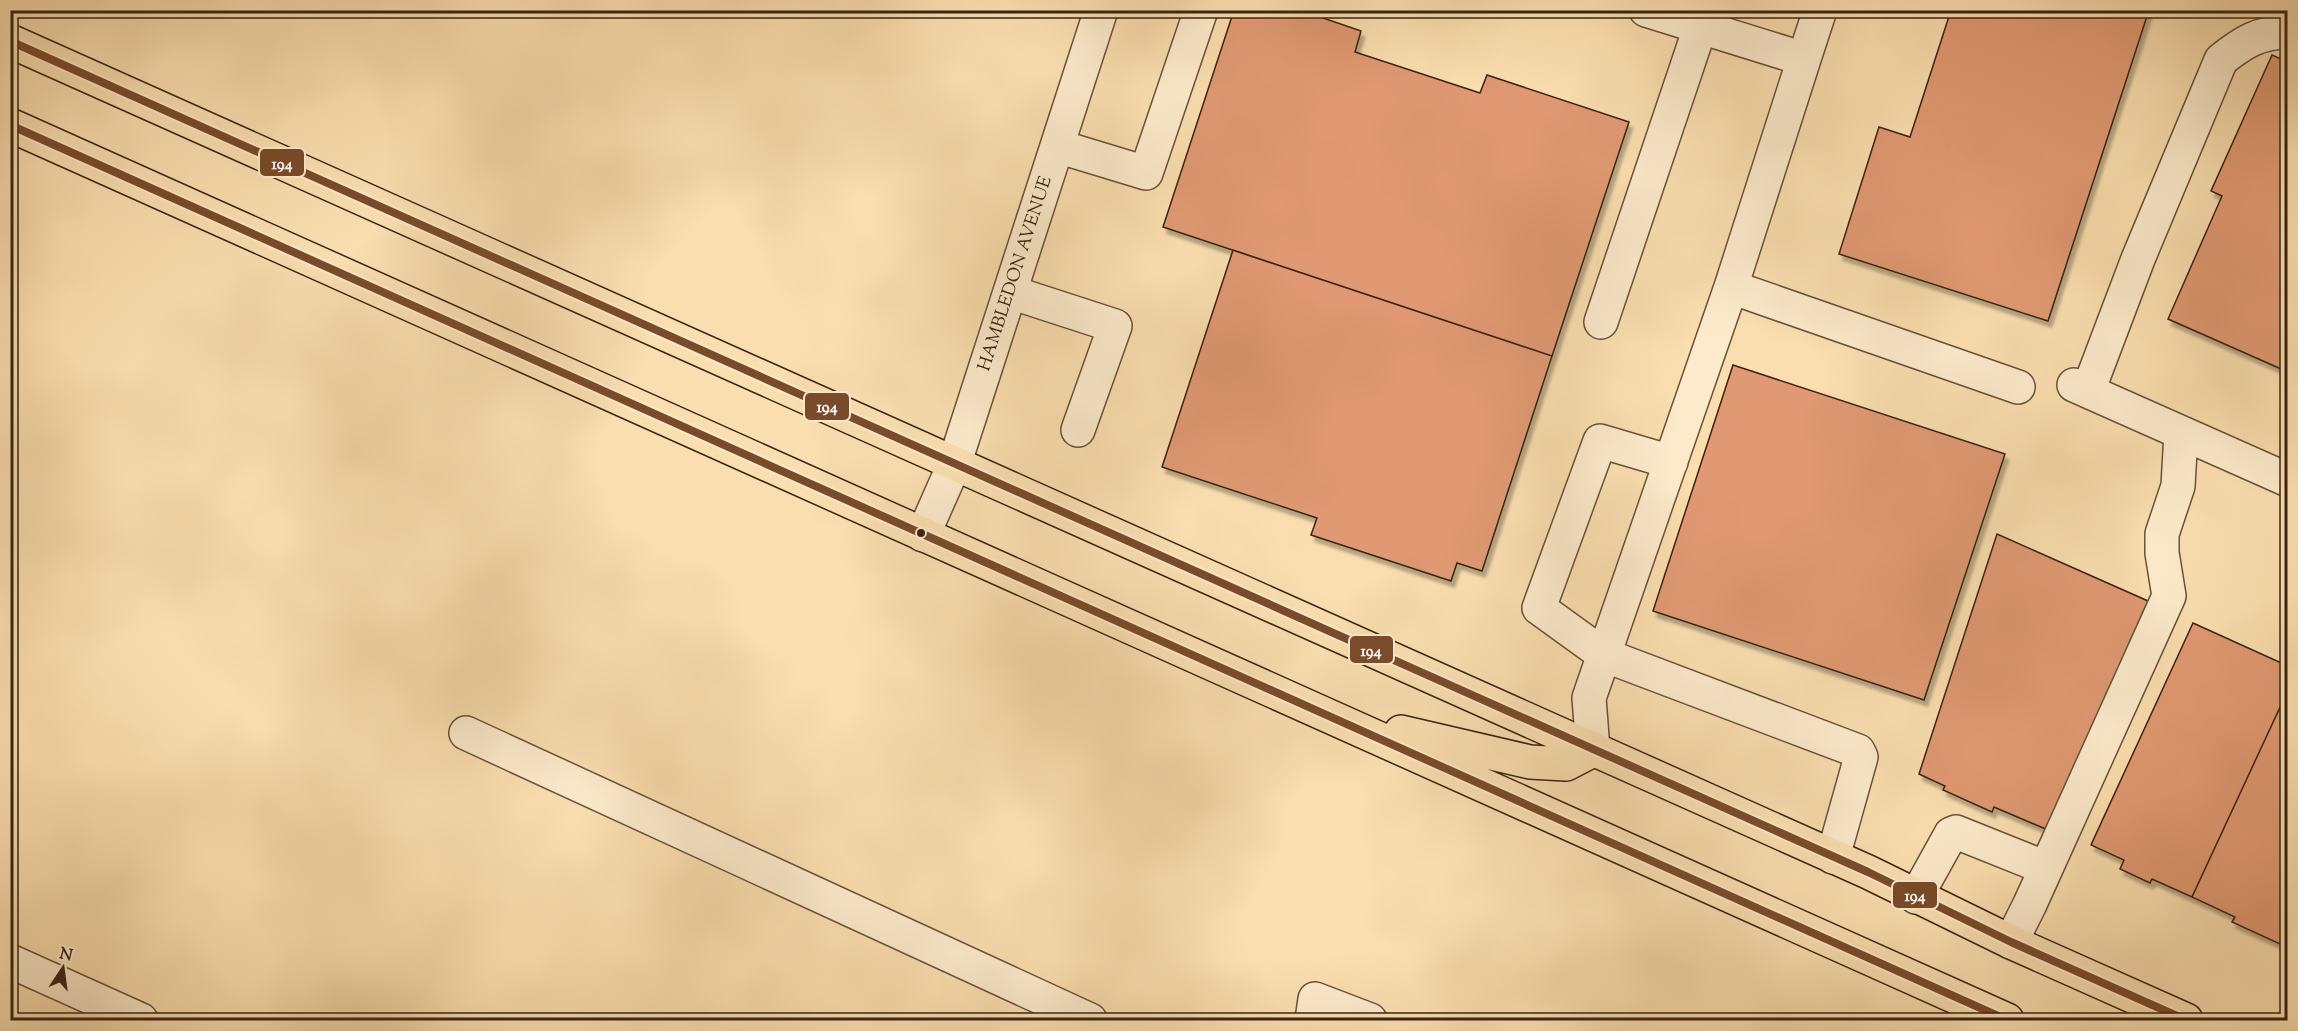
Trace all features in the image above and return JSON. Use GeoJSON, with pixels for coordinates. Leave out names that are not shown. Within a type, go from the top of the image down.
{"type":"FeatureCollection","features":[{"type":"Feature","properties":{"kind":"main road"},"geometry":{"type":"LineString","coordinates":[[10,41],[1833,857],[2011,942],[2186,1020]]}},
{"type":"Feature","properties":{"kind":"main road"},"geometry":{"type":"LineString","coordinates":[[10,125],[2007,1020]]}},
{"type":"Feature","properties":{"kind":"main road"},"geometry":{"type":"LineString","coordinates":[[1326,715],[1530,762],[1566,764],[1593,750]]}},
{"type":"Feature","properties":{"kind":"street","name":"HAMBLEDON AVENUE"},"geometry":{"type":"LineString","coordinates":[[923,535],[954,465],[1101,10]]}},
{"type":"Feature","properties":{"kind":"street"},"geometry":{"type":"LineString","coordinates":[[1058,146],[1146,173],[1201,10]]}},
{"type":"Feature","properties":{"kind":"street"},"geometry":{"type":"LineString","coordinates":[[1646,10],[1703,19],[1804,59]]}},
{"type":"Feature","properties":{"kind":"street"},"geometry":{"type":"LineString","coordinates":[[1593,750],[1589,698],[1731,287],[1820,10]]}},
{"type":"Feature","properties":{"kind":"street"},"geometry":{"type":"LineString","coordinates":[[1601,322],[1703,19]]}},
{"type":"Feature","properties":{"kind":"street"},"geometry":{"type":"LineString","coordinates":[[2288,32],[2246,40],[2221,60],[2081,388],[2288,480]]}},
{"type":"Feature","properties":{"kind":"street"},"geometry":{"type":"LineString","coordinates":[[1731,287],[2018,387]]}},
{"type":"Feature","properties":{"kind":"street"},"geometry":{"type":"LineString","coordinates":[[1010,292],[1115,326],[1078,430]]}},
{"type":"Feature","properties":{"kind":"street"},"geometry":{"type":"LineString","coordinates":[[2011,942],[2169,596],[2162,554],[2162,534],[2178,486],[2181,433]]}},
{"type":"Feature","properties":{"kind":"street"},"geometry":{"type":"LineString","coordinates":[[1671,462],[1600,441],[1539,608],[1604,655],[1858,751],[1861,757],[1833,857]]}},
{"type":"Feature","properties":{"kind":"street"},"geometry":{"type":"LineString","coordinates":[[466,733],[1090,1020]]}},
{"type":"Feature","properties":{"kind":"street"},"geometry":{"type":"LineString","coordinates":[[1916,897],[1951,834],[1956,832],[2046,868]]}},
{"type":"Feature","properties":{"kind":"street"},"geometry":{"type":"LineString","coordinates":[[10,961],[141,1020]]}},
{"type":"Feature","properties":{"kind":"street"},"geometry":{"type":"LineString","coordinates":[[1312,1020],[1315,999],[1370,1020]]}},
{"type":"Feature","properties":{"kind":"building"},"geometry":{"type":"Polygon","coordinates":[[[1234,10],[1300,10],[1361,31],[1355,52],[1480,93],[1487,75],[1629,122],[1552,356],[1163,227],[1234,10]]]}},
{"type":"Feature","properties":{"kind":"building"},"geometry":{"type":"Polygon","coordinates":[[[1951,10],[2149,10],[2048,321],[1839,254],[1879,127],[1910,137],[1951,10]]]}},
{"type":"Feature","properties":{"kind":"building"},"geometry":{"type":"Polygon","coordinates":[[[2288,50],[2288,372],[2168,319],[2222,196],[2211,191],[2272,55],[2283,60],[2288,50]]]}},
{"type":"Feature","properties":{"kind":"building"},"geometry":{"type":"Polygon","coordinates":[[[1233,250],[1552,356],[1482,571],[1457,563],[1451,581],[1311,535],[1317,518],[1162,467],[1233,250]]]}},
{"type":"Feature","properties":{"kind":"building"},"geometry":{"type":"Polygon","coordinates":[[[1733,365],[2005,454],[1924,700],[1653,611],[1733,365]]]}},
{"type":"Feature","properties":{"kind":"building"},"geometry":{"type":"Polygon","coordinates":[[[1997,534],[2148,601],[2048,830],[1994,807],[1992,812],[1943,790],[1945,786],[1919,774],[1997,534]]]}},
{"type":"Feature","properties":{"kind":"building"},"geometry":{"type":"Polygon","coordinates":[[[2193,623],[2288,666],[2288,690],[2192,897],[2152,879],[2150,883],[2120,869],[2124,860],[2091,845],[2193,623]]]}},
{"type":"Feature","properties":{"kind":"building"},"geometry":{"type":"Polygon","coordinates":[[[2288,690],[2288,941],[2282,938],[2280,944],[2232,922],[2235,917],[2192,897],[2288,690]]]}},
{"type":"Feature","properties":{"kind":"transit line","name":"194"},"geometry":{"type":"LineString","coordinates":[[10,41],[1868,872],[2011,942],[2186,1020]]}},
{"type":"Feature","properties":{"kind":"transit line","name":"194"},"geometry":{"type":"LineString","coordinates":[[10,125],[2007,1020]]}}]}
